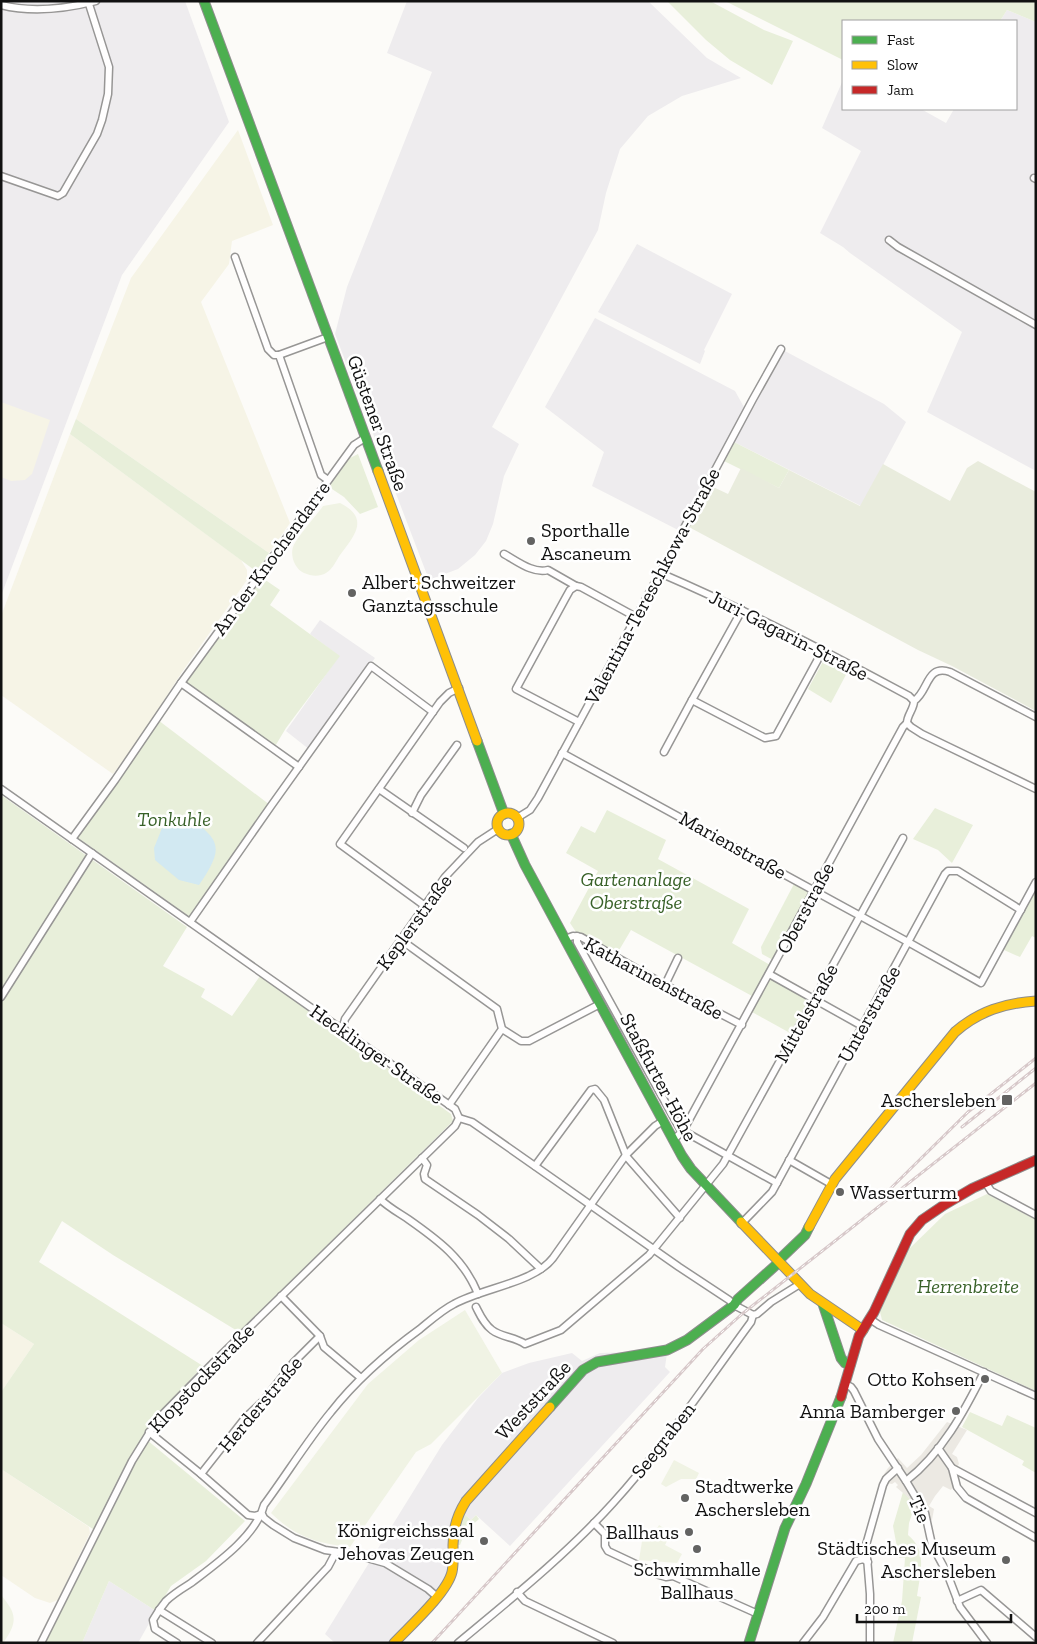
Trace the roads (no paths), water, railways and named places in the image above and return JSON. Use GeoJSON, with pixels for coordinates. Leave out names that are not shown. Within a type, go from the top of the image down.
{"type":"FeatureCollection","features":[{"type":"Feature","properties":{"kind":"main road","name":"Güstener Straße"},"geometry":{"type":"LineString","coordinates":[[204,1],[504,814]]}},
{"type":"Feature","properties":{"kind":"main road"},"geometry":{"type":"LineString","coordinates":[[504,814],[512,814],[517,818],[518,827],[511,834],[504,834],[498,828],[498,820],[504,814]]}},
{"type":"Feature","properties":{"kind":"main road","name":"Staßfurter Höhe"},"geometry":{"type":"LineString","coordinates":[[511,834],[525,865],[686,1162],[800,1284],[822,1304],[863,1330]]}},
{"type":"Feature","properties":{"kind":"main road","name":"Weststraße"},"geometry":{"type":"LineString","coordinates":[[394,1643],[448,1581],[454,1562],[453,1533],[455,1521],[460,1509],[469,1496],[583,1370],[597,1362],[666,1350],[687,1340],[734,1305],[808,1232],[831,1184],[960,1027],[979,1014],[995,1007],[1011,1003],[1036,1001]]}},
{"type":"Feature","properties":{"kind":"main road"},"geometry":{"type":"LineString","coordinates":[[749,1643],[784,1528],[806,1484],[845,1384],[863,1330],[906,1242],[918,1224],[935,1210],[985,1182],[1036,1160]]}},
{"type":"Feature","properties":{"kind":"main road"},"geometry":{"type":"LineString","coordinates":[[822,1304],[841,1358],[850,1365]]}},
{"type":"Feature","properties":{"kind":"main road"},"geometry":{"type":"LineString","coordinates":[[830,1324],[833,1317],[840,1315]]}},
{"type":"Feature","properties":{"kind":"street"},"geometry":{"type":"LineString","coordinates":[[1,5],[30,10],[76,6],[96,1]]}},
{"type":"Feature","properties":{"kind":"street"},"geometry":{"type":"LineString","coordinates":[[1,176],[58,196],[63,193],[97,134],[106,108],[109,67],[88,2]]}},
{"type":"Feature","properties":{"kind":"street"},"geometry":{"type":"LineString","coordinates":[[889,240],[898,247],[1036,325]]}},
{"type":"Feature","properties":{"kind":"street"},"geometry":{"type":"LineString","coordinates":[[235,257],[268,349],[274,355],[328,337]]}},
{"type":"Feature","properties":{"kind":"street","name":"Valentina-Tereschkowa-Straße"},"geometry":{"type":"LineString","coordinates":[[517,818],[529,811],[533,805],[781,348]]}},
{"type":"Feature","properties":{"kind":"street"},"geometry":{"type":"LineString","coordinates":[[279,354],[321,475],[328,480]]}},
{"type":"Feature","properties":{"kind":"street","name":"An der Knochendarre"},"geometry":{"type":"LineString","coordinates":[[72,839],[181,683],[328,480],[356,442],[365,438]]}},
{"type":"Feature","properties":{"kind":"street"},"geometry":{"type":"LineString","coordinates":[[504,554],[541,572],[548,570],[636,617]]}},
{"type":"Feature","properties":{"kind":"street","name":"Juri-Gagarin-Straße"},"geometry":{"type":"LineString","coordinates":[[660,573],[742,610],[822,650],[909,696],[914,701]]}},
{"type":"Feature","properties":{"kind":"street"},"geometry":{"type":"LineString","coordinates":[[576,586],[570,590],[516,689],[579,722]]}},
{"type":"Feature","properties":{"kind":"street"},"geometry":{"type":"LineString","coordinates":[[664,752],[742,610]]}},
{"type":"Feature","properties":{"kind":"street"},"geometry":{"type":"LineString","coordinates":[[692,700],[765,738],[776,736],[822,650]]}},
{"type":"Feature","properties":{"kind":"street"},"geometry":{"type":"LineString","coordinates":[[190,922],[371,666],[433,712]]}},
{"type":"Feature","properties":{"kind":"street","name":"Oberstraße"},"geometry":{"type":"LineString","coordinates":[[673,1140],[683,1131],[903,726],[907,723],[914,706],[914,701],[919,697],[932,675],[942,670],[950,672],[1036,717]]}},
{"type":"Feature","properties":{"kind":"street"},"geometry":{"type":"LineString","coordinates":[[181,683],[299,767]]}},
{"type":"Feature","properties":{"kind":"street"},"geometry":{"type":"LineString","coordinates":[[425,906],[340,844],[443,698],[459,688]]}},
{"type":"Feature","properties":{"kind":"street"},"geometry":{"type":"LineString","coordinates":[[907,723],[922,734],[1036,789]]}},
{"type":"Feature","properties":{"kind":"street"},"geometry":{"type":"LineString","coordinates":[[412,813],[421,795],[457,745]]}},
{"type":"Feature","properties":{"kind":"street","name":"Marienstraße"},"geometry":{"type":"LineString","coordinates":[[562,753],[981,983],[1021,910]]}},
{"type":"Feature","properties":{"kind":"street","name":"Hecklinger Straße"},"geometry":{"type":"LineString","coordinates":[[1,789],[336,1026],[343,1027],[348,1034],[449,1105],[457,1112],[459,1118],[472,1122],[734,1305],[753,1315]]}},
{"type":"Feature","properties":{"kind":"street"},"geometry":{"type":"LineString","coordinates":[[379,790],[464,848]]}},
{"type":"Feature","properties":{"kind":"street","name":"Keplerstraße"},"geometry":{"type":"LineString","coordinates":[[343,1027],[345,1019],[445,877],[476,844],[498,828]]}},
{"type":"Feature","properties":{"kind":"street","name":"Mittelstraße"},"geometry":{"type":"LineString","coordinates":[[476,1307],[485,1324],[493,1331],[518,1339],[525,1344],[561,1330],[654,1250],[727,1157],[903,838]]}},
{"type":"Feature","properties":{"kind":"street"},"geometry":{"type":"LineString","coordinates":[[1,997],[92,853]]}},
{"type":"Feature","properties":{"kind":"street","name":"Unterstraße"},"geometry":{"type":"LineString","coordinates":[[742,1224],[776,1183],[945,874],[958,871],[1021,910]]}},
{"type":"Feature","properties":{"kind":"street"},"geometry":{"type":"LineString","coordinates":[[1021,910],[1036,882]]}},
{"type":"Feature","properties":{"kind":"street","name":"Katharinenstraße"},"geometry":{"type":"LineString","coordinates":[[565,939],[576,936],[582,938],[665,985],[742,1025]]}},
{"type":"Feature","properties":{"kind":"street","name":"Staßfurter Höhe"},"geometry":{"type":"LineString","coordinates":[[576,936],[577,942],[664,1101],[678,1126],[683,1131]]}},
{"type":"Feature","properties":{"kind":"street"},"geometry":{"type":"LineString","coordinates":[[401,940],[497,1009],[502,1029],[521,1041],[529,1041],[600,1004]]}},
{"type":"Feature","properties":{"kind":"street"},"geometry":{"type":"LineString","coordinates":[[665,985],[678,958]]}},
{"type":"Feature","properties":{"kind":"street"},"geometry":{"type":"LineString","coordinates":[[769,974],[862,1026]]}},
{"type":"Feature","properties":{"kind":"street"},"geometry":{"type":"LineString","coordinates":[[449,1105],[502,1029]]}},
{"type":"Feature","properties":{"kind":"street"},"geometry":{"type":"LineString","coordinates":[[535,1166],[591,1090],[595,1089],[604,1100],[626,1155],[680,1218]]}},
{"type":"Feature","properties":{"kind":"street","name":"Klopstockstraße"},"geometry":{"type":"LineString","coordinates":[[41,1643],[107,1508],[149,1432],[168,1408],[455,1126],[459,1118]]}},
{"type":"Feature","properties":{"kind":"street"},"geometry":{"type":"LineString","coordinates":[[178,1643],[155,1629],[153,1620],[159,1610],[167,1600],[234,1548],[252,1528],[262,1514],[264,1505],[312,1437],[361,1378],[375,1364],[454,1304],[541,1269],[550,1262],[626,1155],[655,1126],[663,1121]]}},
{"type":"Feature","properties":{"kind":"street"},"geometry":{"type":"LineString","coordinates":[[683,1131],[776,1183]]}},
{"type":"Feature","properties":{"kind":"street"},"geometry":{"type":"LineString","coordinates":[[422,1158],[427,1165],[424,1179],[478,1215],[509,1239],[541,1269]]}},
{"type":"Feature","properties":{"kind":"street"},"geometry":{"type":"LineString","coordinates":[[789,1160],[831,1184]]}},
{"type":"Feature","properties":{"kind":"street"},"geometry":{"type":"LineString","coordinates":[[985,1182],[992,1191],[1036,1214]]}},
{"type":"Feature","properties":{"kind":"street"},"geometry":{"type":"LineString","coordinates":[[380,1199],[427,1232],[459,1260],[478,1294]]}},
{"type":"Feature","properties":{"kind":"street","name":"Seegraben"},"geometry":{"type":"LineString","coordinates":[[458,1643],[561,1556],[594,1523],[660,1448],[751,1322],[753,1315],[800,1284]]}},
{"type":"Feature","properties":{"kind":"street"},"geometry":{"type":"LineString","coordinates":[[281,1296],[320,1336],[324,1347],[361,1378]]}},
{"type":"Feature","properties":{"kind":"street"},"geometry":{"type":"LineString","coordinates":[[870,1319],[879,1325],[1036,1396]]}},
{"type":"Feature","properties":{"kind":"street","name":"Herderstraße"},"geometry":{"type":"LineString","coordinates":[[201,1474],[241,1422],[264,1400],[293,1363],[320,1336]]}},
{"type":"Feature","properties":{"kind":"street"},"geometry":{"type":"LineString","coordinates":[[906,1481],[918,1472],[962,1416],[984,1372]]}},
{"type":"Feature","properties":{"kind":"street","name":"Tie"},"geometry":{"type":"LineString","coordinates":[[845,1384],[854,1391],[872,1430],[925,1513],[932,1545],[949,1579],[957,1601],[966,1618],[987,1643]]}},
{"type":"Feature","properties":{"kind":"street"},"geometry":{"type":"LineString","coordinates":[[149,1432],[248,1515],[262,1514]]}},
{"type":"Feature","properties":{"kind":"street"},"geometry":{"type":"LineString","coordinates":[[938,1448],[952,1468],[957,1487],[966,1498],[1036,1538]]}},
{"type":"Feature","properties":{"kind":"street"},"geometry":{"type":"LineString","coordinates":[[870,1643],[871,1626],[866,1540],[880,1491],[886,1479],[898,1468]]}},
{"type":"Feature","properties":{"kind":"street"},"geometry":{"type":"LineString","coordinates":[[952,1468],[1036,1514]]}},
{"type":"Feature","properties":{"kind":"street"},"geometry":{"type":"LineString","coordinates":[[262,1514],[272,1525],[294,1538],[318,1548],[353,1554],[386,1563],[436,1596]]}},
{"type":"Feature","properties":{"kind":"street"},"geometry":{"type":"LineString","coordinates":[[594,1523],[605,1534],[605,1546],[608,1551],[659,1575],[673,1576],[758,1614]]}},
{"type":"Feature","properties":{"kind":"street"},"geometry":{"type":"LineString","coordinates":[[258,1643],[328,1567],[336,1552]]}},
{"type":"Feature","properties":{"kind":"street"},"geometry":{"type":"LineString","coordinates":[[803,1643],[827,1611],[856,1561],[863,1559],[868,1562]]}},
{"type":"Feature","properties":{"kind":"street"},"geometry":{"type":"LineString","coordinates":[[957,1601],[981,1590],[1036,1637]]}},
{"type":"Feature","properties":{"kind":"street"},"geometry":{"type":"LineString","coordinates":[[517,1592],[525,1601],[604,1641],[613,1643]]}},
{"type":"Feature","properties":{"kind":"street"},"geometry":{"type":"LineString","coordinates":[[159,1610],[212,1643]]}},
{"type":"Feature","properties":{"kind":"water"},"geometry":{"type":"Polygon","coordinates":[[[186,815],[207,832],[213,839],[215,846],[213,862],[199,885],[179,880],[155,860],[154,848],[164,823],[169,818],[186,815]]]}},
{"type":"Feature","properties":{"kind":"railway"},"geometry":{"type":"LineString","coordinates":[[886,1193],[968,1112],[1036,1058]]}},
{"type":"Feature","properties":{"kind":"railway"},"geometry":{"type":"LineString","coordinates":[[962,1127],[1036,1068]]}},
{"type":"Feature","properties":{"kind":"railway"},"geometry":{"type":"LineString","coordinates":[[432,1643],[703,1349],[742,1314],[1036,1083]]}},
{"type":"Feature","properties":{"kind":"place","name":"Sporthalle Ascaneum"},"geometry":{"type":"Point","coordinates":[531,541]}},
{"type":"Feature","properties":{"kind":"place","name":"Albert Schweitzer Ganztagsschule"},"geometry":{"type":"Point","coordinates":[352,593]}},
{"type":"Feature","properties":{"kind":"place","name":"Aschersleben"},"geometry":{"type":"Point","coordinates":[1007,1100]}},
{"type":"Feature","properties":{"kind":"place","name":"Wasserturm"},"geometry":{"type":"Point","coordinates":[840,1192]}},
{"type":"Feature","properties":{"kind":"place","name":"Otto Kohsen"},"geometry":{"type":"Point","coordinates":[985,1379]}},
{"type":"Feature","properties":{"kind":"place","name":"Anna Bamberger"},"geometry":{"type":"Point","coordinates":[956,1411]}},
{"type":"Feature","properties":{"kind":"place","name":"Stadtwerke Aschersleben"},"geometry":{"type":"Point","coordinates":[685,1498]}},
{"type":"Feature","properties":{"kind":"place","name":"Ballhaus"},"geometry":{"type":"Point","coordinates":[689,1532]}},
{"type":"Feature","properties":{"kind":"place","name":"Königreichssaal Jehovas Zeugen"},"geometry":{"type":"Point","coordinates":[484,1541]}},
{"type":"Feature","properties":{"kind":"place","name":"Schwimmhalle Ballhaus"},"geometry":{"type":"Point","coordinates":[697,1549]}},
{"type":"Feature","properties":{"kind":"place","name":"Städtisches Museum Aschersleben"},"geometry":{"type":"Point","coordinates":[1006,1560]}},
{"type":"Feature","properties":{"kind":"park label","name":"Tonkuhle"},"geometry":{"type":"Point","coordinates":[174,819]}},
{"type":"Feature","properties":{"kind":"park label","name":"Gartenanlage Oberstraße"},"geometry":{"type":"Point","coordinates":[636,890]}},
{"type":"Feature","properties":{"kind":"park label","name":"Herrenbreite"},"geometry":{"type":"Point","coordinates":[968,1286]}}]}
